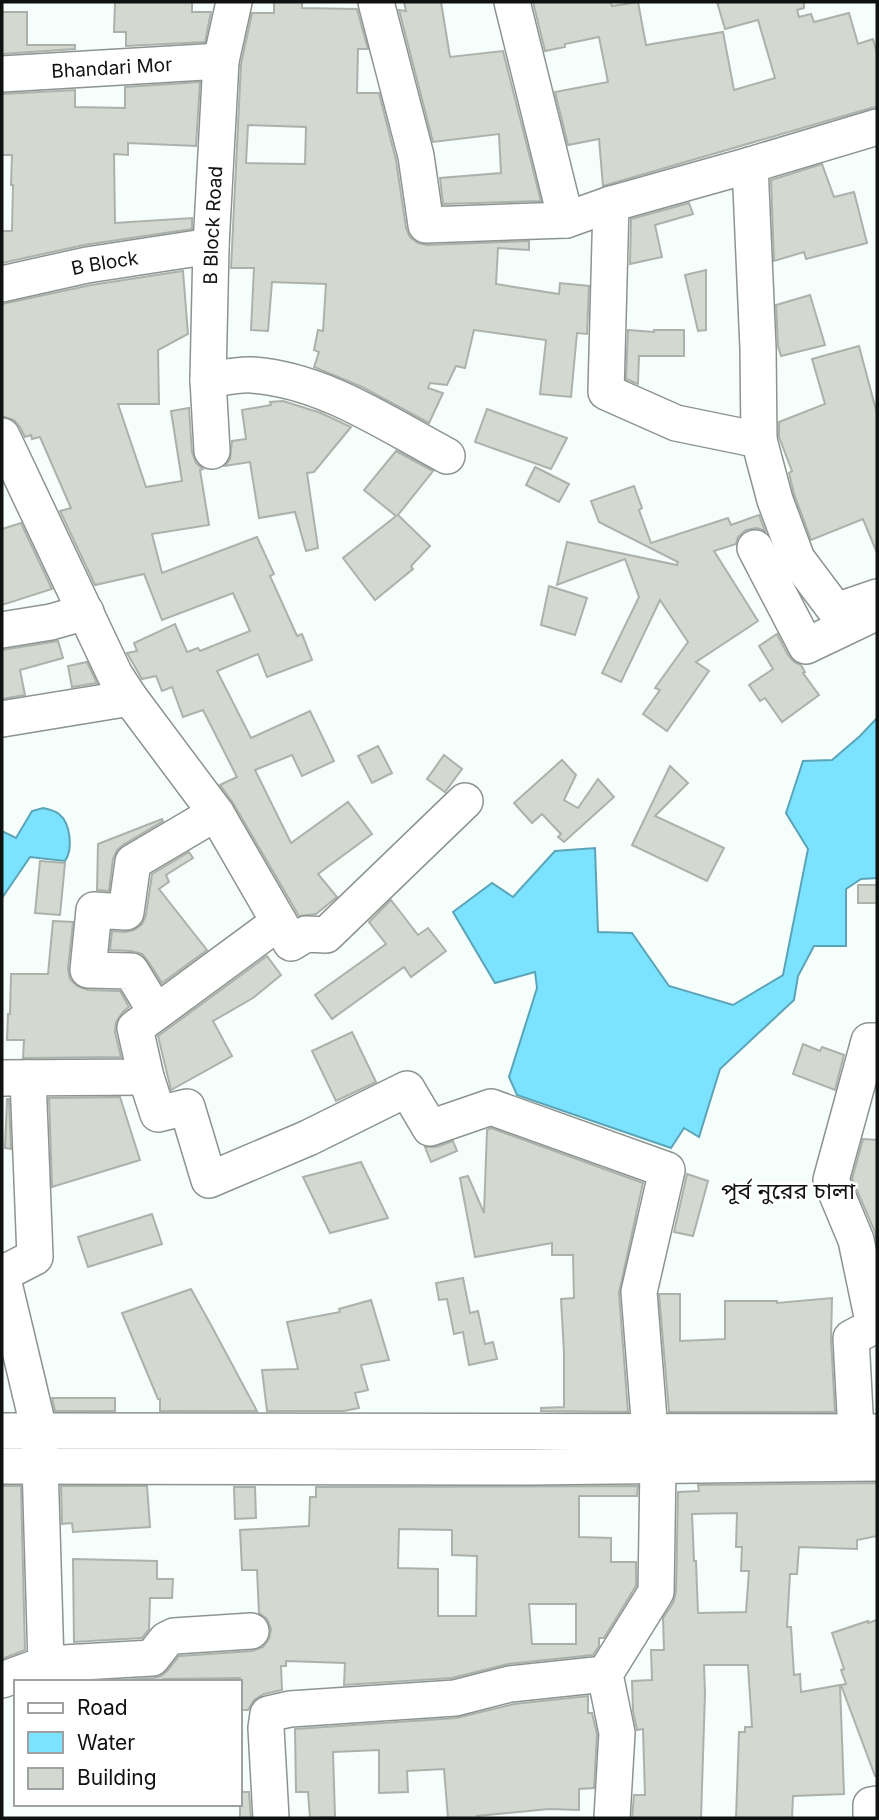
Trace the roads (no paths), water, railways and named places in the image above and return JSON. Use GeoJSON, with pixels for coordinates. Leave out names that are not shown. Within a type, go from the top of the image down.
{"type":"FeatureCollection","features":[{"type":"Feature","properties":{"kind":"street","name":"B Block Road"},"geometry":{"type":"LineString","coordinates":[[212,451],[208,380],[211,246],[221,61],[234,2]]}},
{"type":"Feature","properties":{"kind":"street"},"geometry":{"type":"LineString","coordinates":[[376,2],[416,156],[426,225],[566,220],[611,204],[877,127]]}},
{"type":"Feature","properties":{"kind":"street"},"geometry":{"type":"LineString","coordinates":[[512,2],[566,220]]}},
{"type":"Feature","properties":{"kind":"street","name":"Bhandari Mor"},"geometry":{"type":"LineString","coordinates":[[2,74],[221,61]]}},
{"type":"Feature","properties":{"kind":"street"},"geometry":{"type":"LineString","coordinates":[[750,165],[759,440],[775,500],[797,559],[836,611],[877,597]]}},
{"type":"Feature","properties":{"kind":"street"},"geometry":{"type":"LineString","coordinates":[[611,204],[606,392],[676,423],[759,440]]}},
{"type":"Feature","properties":{"kind":"street","name":"B Block"},"geometry":{"type":"LineString","coordinates":[[2,284],[87,265],[211,246]]}},
{"type":"Feature","properties":{"kind":"street"},"geometry":{"type":"LineString","coordinates":[[208,380],[248,375],[282,378],[337,397],[447,456]]}},
{"type":"Feature","properties":{"kind":"street"},"geometry":{"type":"LineString","coordinates":[[2,436],[116,674],[130,698],[216,813],[291,943],[306,934],[326,934],[465,801]]}},
{"type":"Feature","properties":{"kind":"street"},"geometry":{"type":"LineString","coordinates":[[755,548],[806,646],[877,612]]}},
{"type":"Feature","properties":{"kind":"street"},"geometry":{"type":"LineString","coordinates":[[2,630],[51,622],[86,612]]}},
{"type":"Feature","properties":{"kind":"street"},"geometry":{"type":"LineString","coordinates":[[2,719],[130,698]]}},
{"type":"Feature","properties":{"kind":"street"},"geometry":{"type":"LineString","coordinates":[[156,1012],[131,971],[88,970],[94,910],[126,912],[133,862],[216,813]]}},
{"type":"Feature","properties":{"kind":"street"},"geometry":{"type":"LineString","coordinates":[[279,922],[135,1028],[158,1114],[187,1107],[209,1180],[308,1138],[407,1089],[430,1128],[491,1107],[667,1170],[639,1292],[650,1432],[658,1466],[656,1592],[606,1674],[617,1733],[612,1818]]}},
{"type":"Feature","properties":{"kind":"street"},"geometry":{"type":"LineString","coordinates":[[2,1431],[867,1432],[851,1339],[874,1326],[856,1240],[831,1180],[869,1041],[877,1041]]}},
{"type":"Feature","properties":{"kind":"street"},"geometry":{"type":"LineString","coordinates":[[46,1664],[39,1430],[2,1275],[35,1257],[15,1078],[146,1077]]}},
{"type":"Feature","properties":{"kind":"street"},"geometry":{"type":"LineString","coordinates":[[2,1466],[658,1466],[877,1462]]}},
{"type":"Feature","properties":{"kind":"street"},"geometry":{"type":"LineString","coordinates":[[2,1680],[46,1664],[152,1658],[166,1640],[174,1636],[251,1631]]}},
{"type":"Feature","properties":{"kind":"street"},"geometry":{"type":"LineString","coordinates":[[271,1818],[266,1728],[268,1714],[290,1709],[455,1698],[510,1684],[606,1674]]}},
{"type":"Feature","properties":{"kind":"street"},"geometry":{"type":"LineString","coordinates":[[871,1818],[871,1805],[877,1804]]}},
{"type":"Feature","properties":{"kind":"water"},"geometry":{"type":"Polygon","coordinates":[[[877,718],[877,878],[861,879],[846,889],[846,946],[814,946],[798,976],[794,1000],[720,1069],[699,1137],[684,1128],[671,1148],[517,1095],[509,1077],[537,988],[535,972],[495,983],[453,912],[492,883],[513,897],[555,851],[595,848],[598,932],[632,933],[669,986],[733,1005],[783,975],[808,849],[786,813],[803,761],[832,760],[877,718]]]}},
{"type":"Feature","properties":{"kind":"water"},"geometry":{"type":"Polygon","coordinates":[[[43,808],[63,818],[70,837],[68,856],[65,861],[30,857],[2,898],[2,831],[16,838],[32,811],[43,808]]]}},
{"type":"Feature","properties":{"kind":"district","name":"পূর্ব নুরের চালা"},"geometry":{"type":"Point","coordinates":[788,1191]}}]}
